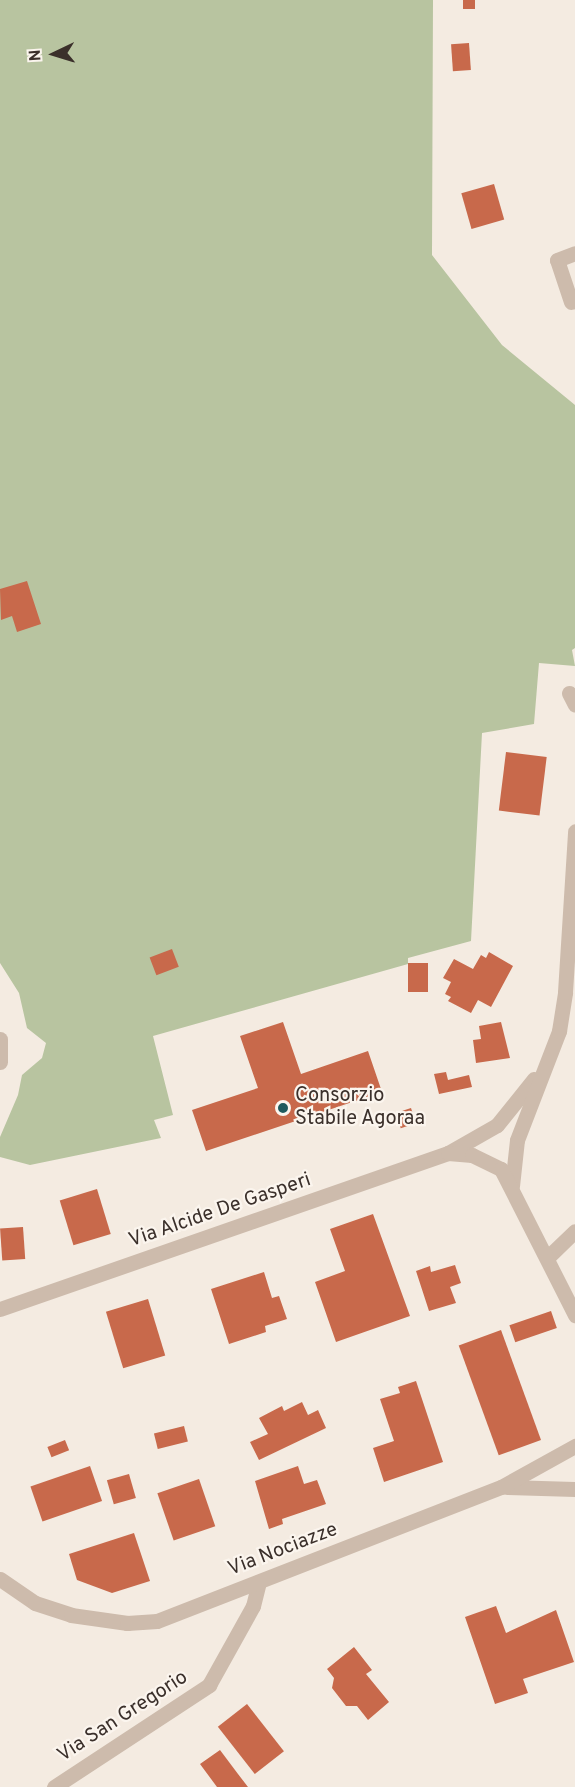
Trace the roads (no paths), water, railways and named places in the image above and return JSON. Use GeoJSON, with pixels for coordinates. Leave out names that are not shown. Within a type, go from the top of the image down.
{"type":"FeatureCollection","features":[{"type":"Feature","properties":{"kind":"street"},"geometry":{"type":"LineString","coordinates":[[571,302],[556,260],[575,253]]}},
{"type":"Feature","properties":{"kind":"street"},"geometry":{"type":"LineString","coordinates":[[512,1185],[517,1140],[559,1031],[565,992],[575,831]]}},
{"type":"Feature","properties":{"kind":"street"},"geometry":{"type":"LineString","coordinates":[[0,1039],[0,1062]]}},
{"type":"Feature","properties":{"kind":"street","name":"Via Alcide De Gasperi"},"geometry":{"type":"LineString","coordinates":[[2,1306],[151,1258],[448,1153],[497,1125],[513,1110],[547,1059]]}},
{"type":"Feature","properties":{"kind":"street"},"geometry":{"type":"LineString","coordinates":[[448,1153],[487,1160],[501,1169],[512,1185],[575,1315]]}},
{"type":"Feature","properties":{"kind":"street"},"geometry":{"type":"LineString","coordinates":[[548,1257],[575,1231]]}},
{"type":"Feature","properties":{"kind":"street","name":"Via Nociazze"},"geometry":{"type":"LineString","coordinates":[[0,1579],[34,1603],[71,1615],[127,1623],[157,1621],[501,1487],[575,1446]]}},
{"type":"Feature","properties":{"kind":"street"},"geometry":{"type":"LineString","coordinates":[[501,1487],[575,1490]]}},
{"type":"Feature","properties":{"kind":"street","name":"Via San Gregorio"},"geometry":{"type":"LineString","coordinates":[[54,1787],[209,1685],[253,1606],[259,1582]]}},
{"type":"Feature","properties":{"kind":"place","name":"Consorzio Stabile Agoraa"},"geometry":{"type":"Point","coordinates":[283,1108]}}]}
